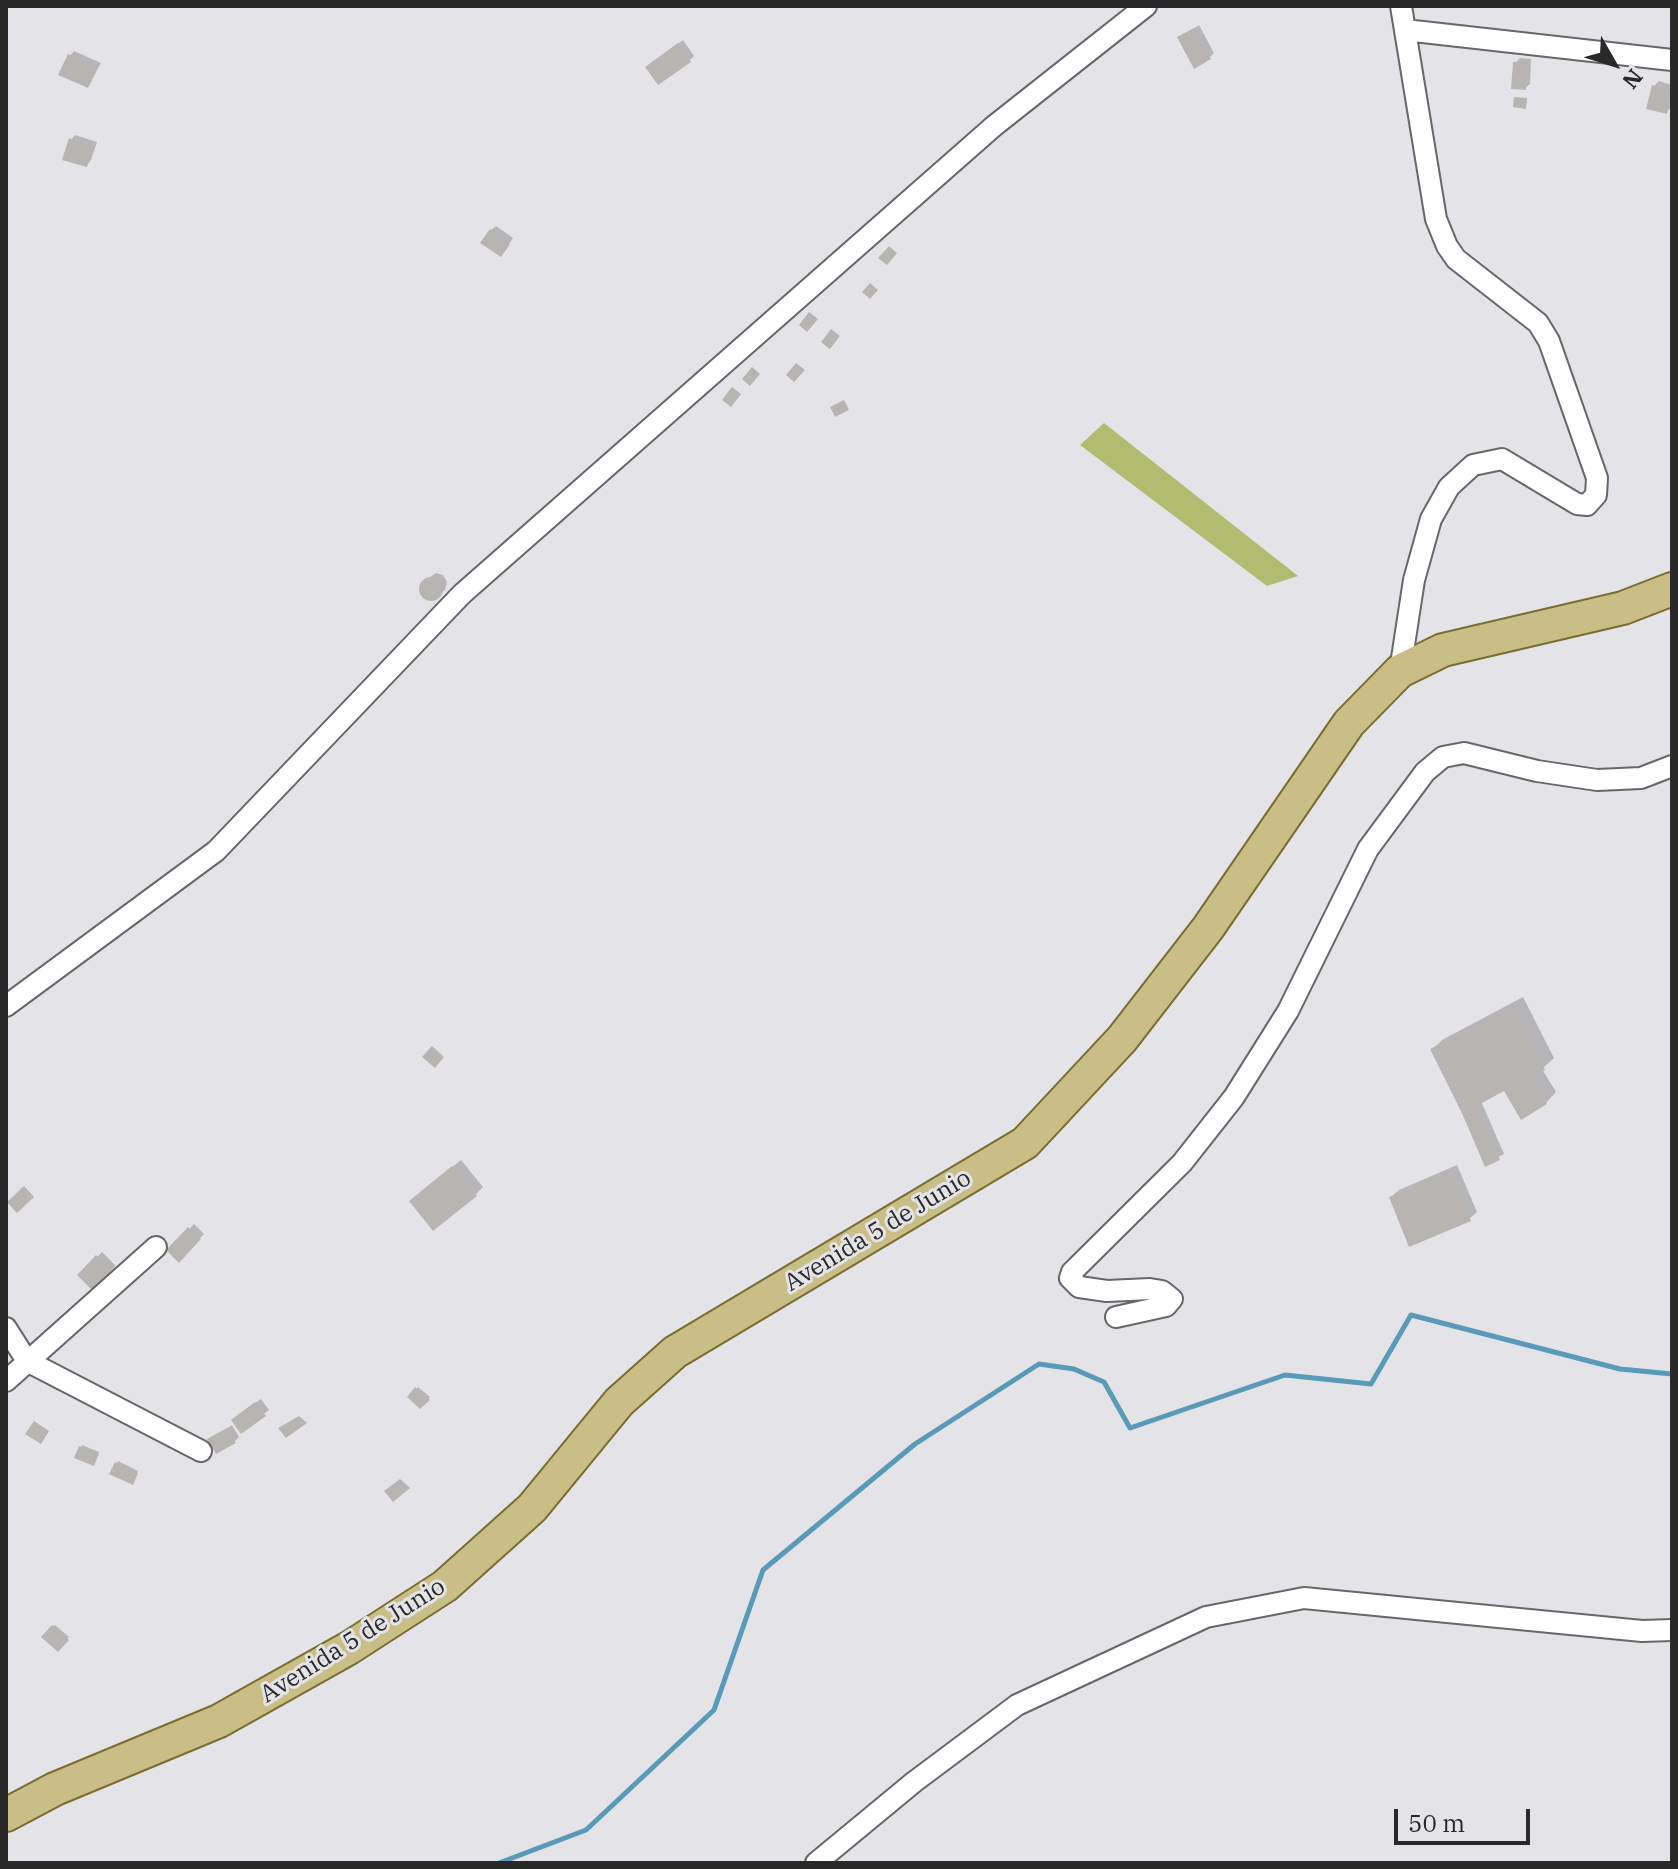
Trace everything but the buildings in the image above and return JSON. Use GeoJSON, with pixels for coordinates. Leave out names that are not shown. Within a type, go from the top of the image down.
{"type":"FeatureCollection","features":[{"type":"Feature","properties":{"kind":"main road","name":"Avenida 5 de Junio"},"geometry":{"type":"LineString","coordinates":[[6,1815],[55,1789],[219,1721],[349,1648],[445,1586],[532,1508],[619,1402],[675,1352],[1025,1143],[1122,1039],[1217,916],[1349,723],[1400,671],[1443,650],[1623,608],[1672,589]]}},
{"type":"Feature","properties":{"kind":"street"},"geometry":{"type":"LineString","coordinates":[[6,1006],[216,851],[462,594],[982,136],[1146,6]]}},
{"type":"Feature","properties":{"kind":"street"},"geometry":{"type":"LineString","coordinates":[[1400,671],[1414,580],[1431,519],[1449,487],[1473,465],[1502,459],[1577,504],[1587,505],[1596,495],[1597,478],[1549,341],[1538,323],[1456,259],[1447,246],[1436,219],[1401,6]]}},
{"type":"Feature","properties":{"kind":"street"},"geometry":{"type":"LineString","coordinates":[[1405,30],[1672,60]]}},
{"type":"Feature","properties":{"kind":"street"},"geometry":{"type":"LineString","coordinates":[[1116,1317],[1166,1306],[1172,1299],[1162,1291],[1150,1289],[1107,1291],[1079,1287],[1070,1278],[1072,1272],[1182,1163],[1234,1097],[1288,1011],[1368,849],[1425,772],[1443,757],[1464,753],[1537,771],[1597,780],[1641,778],[1672,766]]}},
{"type":"Feature","properties":{"kind":"street"},"geometry":{"type":"LineString","coordinates":[[6,1381],[156,1247]]}},
{"type":"Feature","properties":{"kind":"street"},"geometry":{"type":"LineString","coordinates":[[6,1328],[27,1361],[201,1451]]}},
{"type":"Feature","properties":{"kind":"street"},"geometry":{"type":"LineString","coordinates":[[816,1863],[914,1782],[1017,1705],[1206,1617],[1304,1598],[1642,1631],[1672,1630]]}},
{"type":"Feature","properties":{"kind":"green space"},"geometry":{"type":"Polygon","coordinates":[[[1104,423],[1298,576],[1267,586],[1080,445],[1104,423]]]}},
{"type":"Feature","properties":{"kind":"waterway"},"geometry":{"type":"LineString","coordinates":[[499,1863],[586,1830],[714,1710],[763,1570],[915,1444],[1039,1364],[1074,1369],[1104,1382],[1130,1428],[1285,1375],[1371,1384],[1411,1315],[1620,1369],[1672,1374]]}}]}
